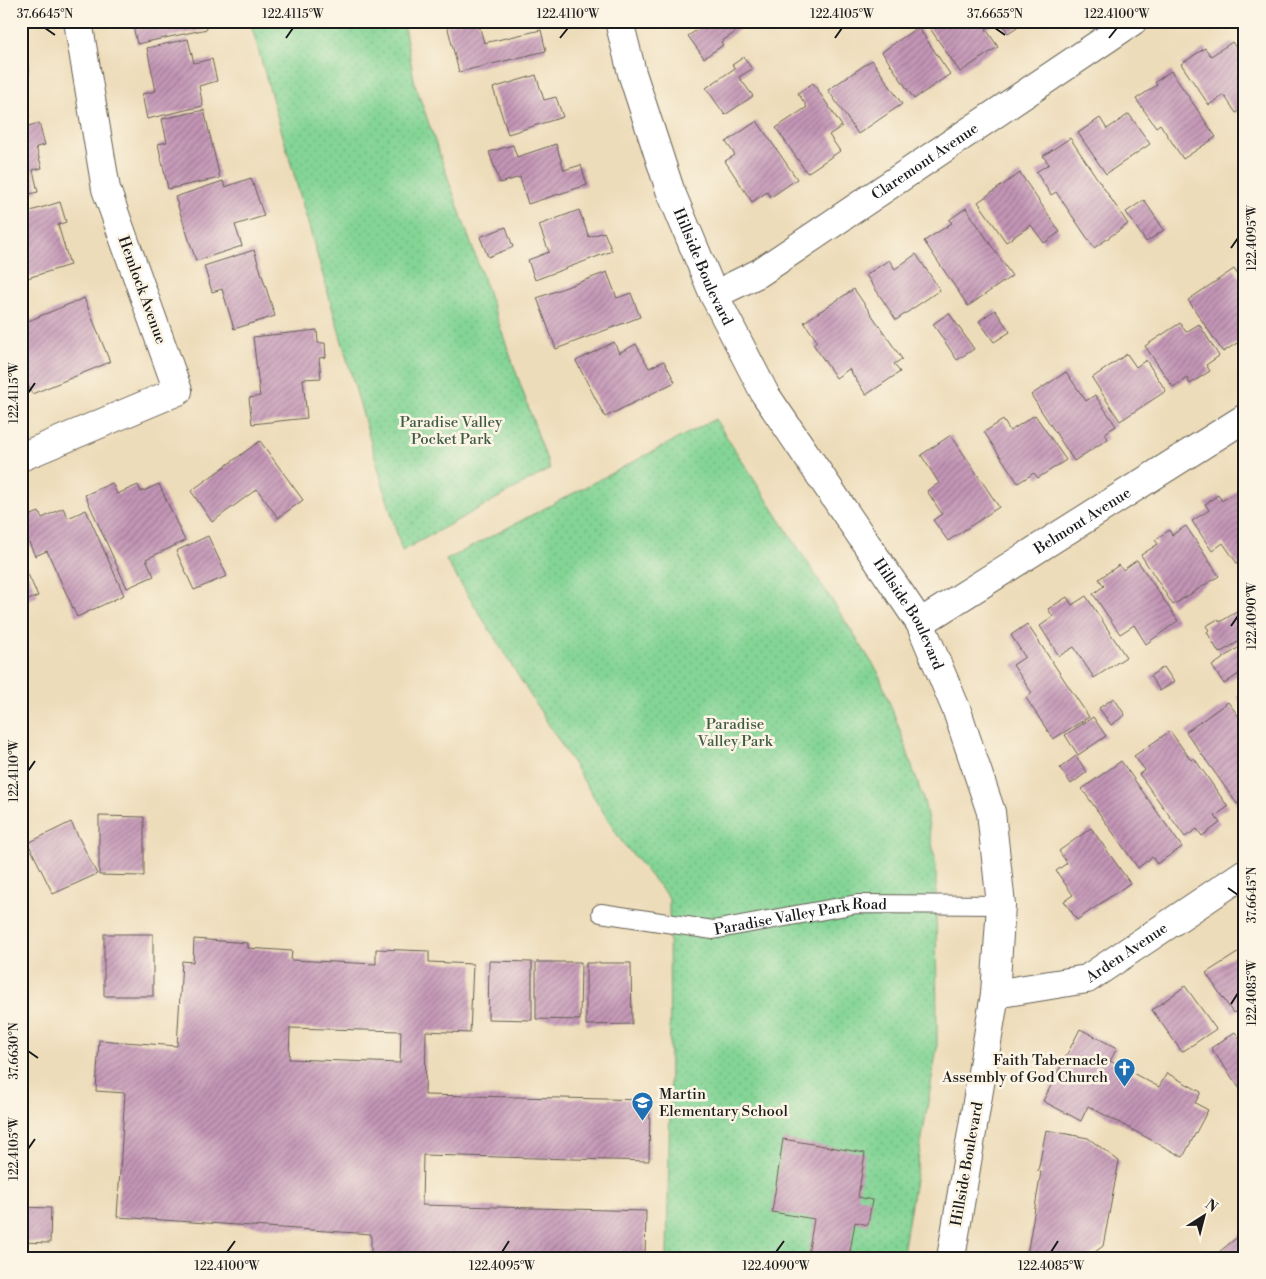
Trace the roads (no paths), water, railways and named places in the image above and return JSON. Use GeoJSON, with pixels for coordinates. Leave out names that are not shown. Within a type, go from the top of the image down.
{"type":"FeatureCollection","features":[{"type":"Feature","properties":{"kind":"street","name":"Hemlock Avenue"},"geometry":{"type":"LineString","coordinates":[[21,457],[178,391],[106,189],[78,21]]}},
{"type":"Feature","properties":{"kind":"street","name":"Hillside Boulevard"},"geometry":{"type":"LineString","coordinates":[[619,21],[632,73],[670,190],[714,295],[765,394],[920,623],[957,710],[991,812],[1001,905],[996,994],[950,1258]]}},
{"type":"Feature","properties":{"kind":"street","name":"Claremont Avenue"},"geometry":{"type":"LineString","coordinates":[[714,295],[759,273],[1133,21]]}},
{"type":"Feature","properties":{"kind":"street","name":"Belmont Avenue"},"geometry":{"type":"LineString","coordinates":[[920,623],[1245,418]]}},
{"type":"Feature","properties":{"kind":"street","name":"Arden Avenue"},"geometry":{"type":"LineString","coordinates":[[996,994],[1087,979],[1245,873]]}},
{"type":"Feature","properties":{"kind":"lane","name":"Paradise Valley Park Road"},"geometry":{"type":"LineString","coordinates":[[601,913],[713,930],[857,904],[1001,905]]}},
{"type":"Feature","properties":{"kind":"place","name":"Faith Tabernacle Assembly of God Church"},"geometry":{"type":"Point","coordinates":[1124,1088]}},
{"type":"Feature","properties":{"kind":"place","name":"Martin Elementary School"},"geometry":{"type":"Point","coordinates":[643,1122]}},
{"type":"Feature","properties":{"kind":"park label","name":"Paradise Valley Pocket Park"},"geometry":{"type":"Point","coordinates":[451,430]}},
{"type":"Feature","properties":{"kind":"park label","name":"Paradise Valley Park"},"geometry":{"type":"Point","coordinates":[735,732]}}]}
